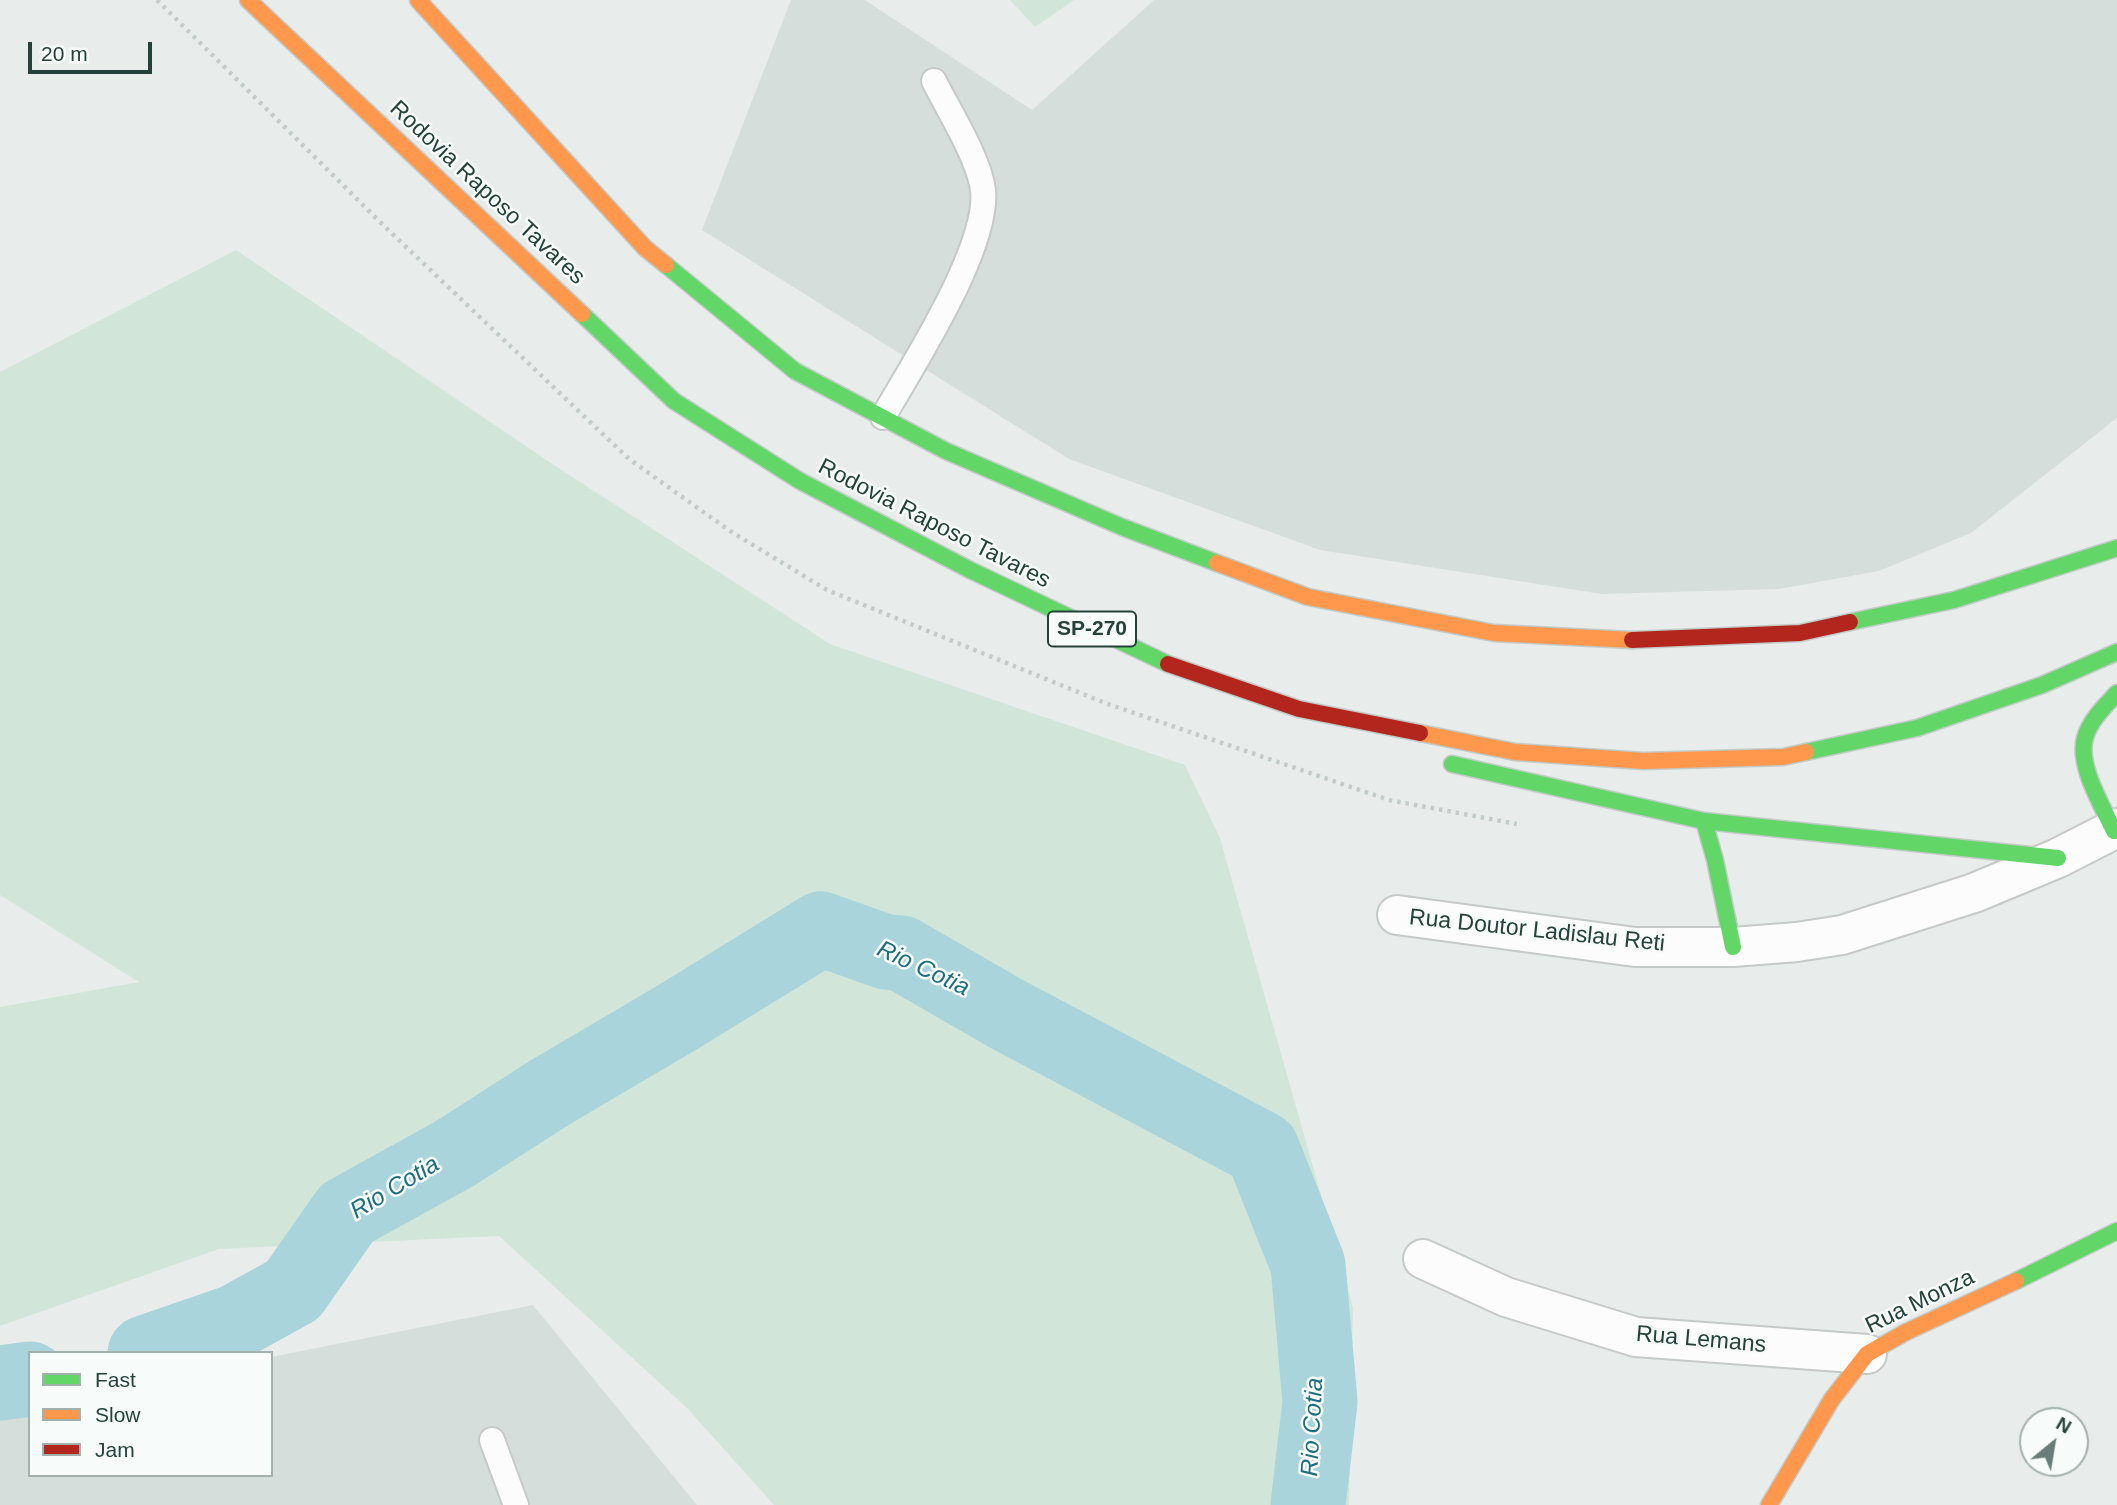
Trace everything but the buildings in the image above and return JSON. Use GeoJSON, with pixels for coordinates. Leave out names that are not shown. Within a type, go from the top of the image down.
{"type":"FeatureCollection","features":[{"type":"Feature","properties":{"kind":"main road","name":"Rodovia Raposo Tavares"},"geometry":{"type":"LineString","coordinates":[[248,0],[674,401],[800,481],[970,569],[1154,659],[1299,709],[1515,752],[1643,761],[1783,757],[1917,728],[2042,685],[2117,652]]}},
{"type":"Feature","properties":{"kind":"main road"},"geometry":{"type":"LineString","coordinates":[[418,0],[645,248],[795,371],[946,451],[1122,527],[1308,597],[1493,633],[1645,641],[1800,633],[1954,600],[2117,548]]}},
{"type":"Feature","properties":{"kind":"main road"},"geometry":{"type":"LineString","coordinates":[[2115,830],[2089,772],[2084,740],[2101,708],[2117,693]]}},
{"type":"Feature","properties":{"kind":"main road"},"geometry":{"type":"LineString","coordinates":[[1299,709],[1401,746]]}},
{"type":"Feature","properties":{"kind":"main road"},"geometry":{"type":"LineString","coordinates":[[1440,760],[1466,769],[1704,821],[2058,858]]}},
{"type":"Feature","properties":{"kind":"main road"},"geometry":{"type":"LineString","coordinates":[[1704,821],[1733,947]]}},
{"type":"Feature","properties":{"kind":"main road","name":"Rua Monza"},"geometry":{"type":"LineString","coordinates":[[1769,1505],[1832,1399],[1867,1354],[1906,1332],[2074,1254],[2117,1231]]}},
{"type":"Feature","properties":{"kind":"street","name":"Rua Doutor Ladislau Reti"},"geometry":{"type":"LineString","coordinates":[[1397,915],[1635,947],[1733,947],[1797,942],[1842,935],[1974,892],[2058,858],[2115,830]]}},
{"type":"Feature","properties":{"kind":"street","name":"Rua Lemans"},"geometry":{"type":"LineString","coordinates":[[1423,1259],[1506,1297],[1636,1336],[1867,1354]]}},
{"type":"Feature","properties":{"kind":"lane"},"geometry":{"type":"LineString","coordinates":[[883,417],[952,295],[980,228],[985,206],[982,183],[973,160],[934,81]]}},
{"type":"Feature","properties":{"kind":"lane"},"geometry":{"type":"LineString","coordinates":[[492,1440],[516,1505]]}},
{"type":"Feature","properties":{"kind":"shaded area"},"geometry":{"type":"Polygon","coordinates":[[[791,0],[865,0],[1032,110],[1154,0],[2117,0],[2117,418],[1971,533],[1879,571],[1779,589],[1602,594],[1320,550],[1069,459],[702,230],[791,0]]]}},
{"type":"Feature","properties":{"kind":"shaded area"},"geometry":{"type":"Polygon","coordinates":[[[533,1305],[697,1505],[0,1505],[0,1410],[28,1404],[28,1477],[273,1477],[273,1357],[533,1305]]]}},
{"type":"Feature","properties":{"kind":"green space"},"geometry":{"type":"Polygon","coordinates":[[[1010,0],[1074,0],[1035,27],[1010,0]]]}},
{"type":"Feature","properties":{"kind":"green space"},"geometry":{"type":"Polygon","coordinates":[[[236,250],[554,465],[830,644],[1185,765],[1220,838],[1353,1308],[1349,1505],[774,1505],[687,1408],[499,1236],[219,1249],[0,1326],[0,1007],[139,982],[0,895],[0,372],[236,250]]]}},
{"type":"Feature","properties":{"kind":"waterway","name":"Rio Cotia"},"geometry":{"type":"LineString","coordinates":[[151,1351],[235,1322],[293,1290],[347,1213],[454,1154],[549,1093],[821,929],[886,952],[901,953],[1005,1013],[1262,1149],[1308,1265],[1320,1402],[1308,1505]]}},
{"type":"Feature","properties":{"kind":"waterway","name":"Rio Cotia"},"geometry":{"type":"LineString","coordinates":[[0,1383],[28,1379]]}},
{"type":"Feature","properties":{"kind":"traffic: fast"},"geometry":{"type":"LineString","coordinates":[[666,265],[795,371],[946,451],[1122,527],[1217,563]]}},
{"type":"Feature","properties":{"kind":"traffic: fast"},"geometry":{"type":"LineString","coordinates":[[582,314],[674,401],[800,481],[970,570],[1168,664]]}},
{"type":"Feature","properties":{"kind":"traffic: fast"},"geometry":{"type":"LineString","coordinates":[[1850,622],[1954,600],[2117,548]]}},
{"type":"Feature","properties":{"kind":"traffic: fast"},"geometry":{"type":"LineString","coordinates":[[1806,752],[1917,728],[2042,685],[2117,652]]}},
{"type":"Feature","properties":{"kind":"traffic: fast"},"geometry":{"type":"LineString","coordinates":[[2114,831],[2092,786],[2083,749],[2090,725],[2117,693]]}},
{"type":"Feature","properties":{"kind":"traffic: fast"},"geometry":{"type":"LineString","coordinates":[[1452,764],[1704,821],[2058,858]]}},
{"type":"Feature","properties":{"kind":"traffic: fast"},"geometry":{"type":"LineString","coordinates":[[1704,821],[1733,947]]}},
{"type":"Feature","properties":{"kind":"traffic: fast"},"geometry":{"type":"LineString","coordinates":[[2016,1281],[2117,1231]]}},
{"type":"Feature","properties":{"kind":"traffic: slow"},"geometry":{"type":"LineString","coordinates":[[248,0],[582,314]]}},
{"type":"Feature","properties":{"kind":"traffic: slow"},"geometry":{"type":"LineString","coordinates":[[418,0],[645,248],[666,265]]}},
{"type":"Feature","properties":{"kind":"traffic: slow"},"geometry":{"type":"LineString","coordinates":[[1217,563],[1308,597],[1494,633],[1632,640]]}},
{"type":"Feature","properties":{"kind":"traffic: slow"},"geometry":{"type":"LineString","coordinates":[[1420,733],[1515,752],[1643,761],[1783,757],[1806,752]]}},
{"type":"Feature","properties":{"kind":"traffic: slow"},"geometry":{"type":"LineString","coordinates":[[1769,1505],[1832,1399],[1867,1354],[1906,1332],[2016,1281]]}},
{"type":"Feature","properties":{"kind":"traffic: jam"},"geometry":{"type":"LineString","coordinates":[[1632,640],[1800,633],[1850,622]]}},
{"type":"Feature","properties":{"kind":"traffic: jam"},"geometry":{"type":"LineString","coordinates":[[1168,664],[1299,709],[1420,733]]}}]}
